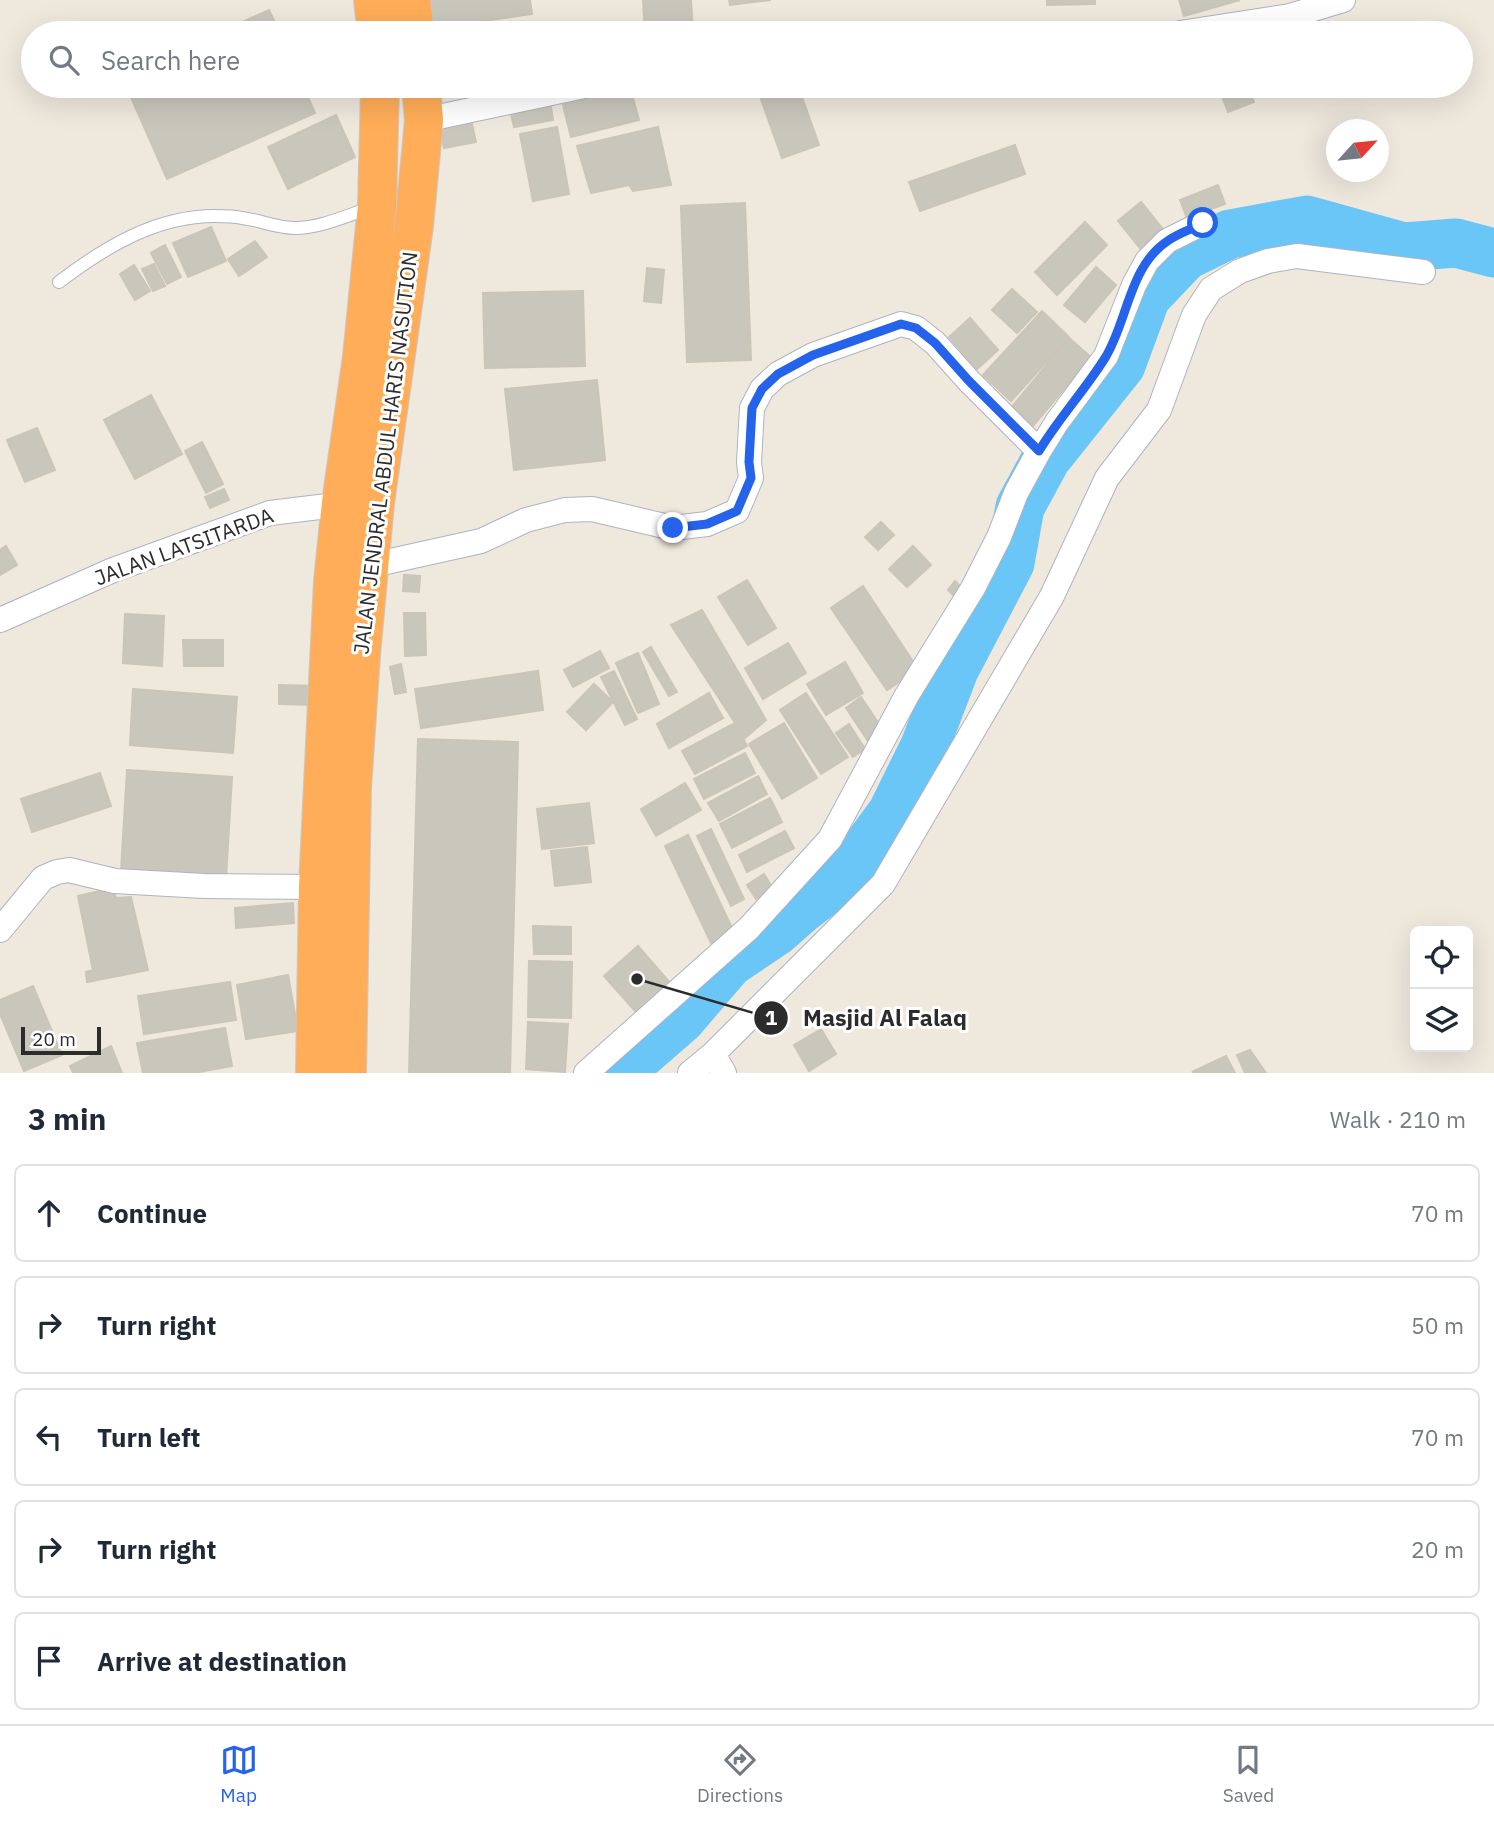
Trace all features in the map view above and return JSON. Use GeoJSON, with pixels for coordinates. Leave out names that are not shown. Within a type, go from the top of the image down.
{"type":"FeatureCollection","features":[{"type":"Feature","properties":{"kind":"highway"},"geometry":{"type":"LineString","coordinates":[[373,0],[376,21]]}},
{"type":"Feature","properties":{"kind":"highway"},"geometry":{"type":"LineString","coordinates":[[411,0],[414,21]]}},
{"type":"Feature","properties":{"kind":"highway","name":"JALAN JENDRAL ABDUL HARIS NASUTION"},"geometry":{"type":"LineString","coordinates":[[347,1073],[352,788],[368,566],[358,503],[362,357],[377,206],[380,98]]}},
{"type":"Feature","properties":{"kind":"highway","name":"JALAN JENDRAL ABDUL HARIS NASUTION"},"geometry":{"type":"LineString","coordinates":[[315,1073],[318,887],[333,580],[358,503],[414,226],[422,103]]}},
{"type":"Feature","properties":{"kind":"street"},"geometry":{"type":"LineString","coordinates":[[1258,21],[1290,16],[1343,0]]}},
{"type":"Feature","properties":{"kind":"street"},"geometry":{"type":"LineString","coordinates":[[422,103],[470,98]]}},
{"type":"Feature","properties":{"kind":"street"},"geometry":{"type":"LineString","coordinates":[[586,1073],[748,928],[830,839],[907,695],[972,588],[999,537],[1016,493],[1039,451],[1106,356],[1134,285],[1147,261],[1167,241],[1203,223]]}},
{"type":"Feature","properties":{"kind":"street"},"geometry":{"type":"LineString","coordinates":[[691,1073],[718,1063],[883,884],[1052,596],[1107,478],[1159,410],[1194,315],[1211,289],[1240,271],[1268,261],[1297,256],[1423,272]]}},
{"type":"Feature","properties":{"kind":"street"},"geometry":{"type":"LineString","coordinates":[[368,566],[481,541],[526,520],[565,510],[592,509],[673,528],[707,524],[737,511],[751,478],[749,462],[752,408],[762,389],[778,374],[813,355],[901,324],[916,328],[935,343],[1039,451]]}},
{"type":"Feature","properties":{"kind":"street","name":"JALAN LATSITARDA"},"geometry":{"type":"LineString","coordinates":[[0,620],[113,570],[270,513],[358,503]]}},
{"type":"Feature","properties":{"kind":"street"},"geometry":{"type":"LineString","coordinates":[[0,930],[43,878],[69,870],[115,881],[204,886],[318,887]]}},
{"type":"Feature","properties":{"kind":"lane"},"geometry":{"type":"LineString","coordinates":[[59,282],[134,234],[166,223],[212,216],[243,218],[271,226],[312,227],[377,206]]}},
{"type":"Feature","properties":{"kind":"building"},"geometry":{"type":"Polygon","coordinates":[[[430,0],[530,0],[532,14],[483,21],[433,21],[430,0]]]}},
{"type":"Feature","properties":{"kind":"building"},"geometry":{"type":"Polygon","coordinates":[[[643,0],[691,0],[692,21],[644,21],[643,0]]]}},
{"type":"Feature","properties":{"kind":"building"},"geometry":{"type":"Polygon","coordinates":[[[729,0],[771,0],[730,5],[729,0]]]}},
{"type":"Feature","properties":{"kind":"building"},"geometry":{"type":"Polygon","coordinates":[[[1047,0],[1095,0],[1095,4],[1047,5],[1047,0]]]}},
{"type":"Feature","properties":{"kind":"building"},"geometry":{"type":"Polygon","coordinates":[[[1179,0],[1240,0],[1184,16],[1179,0]]]}},
{"type":"Feature","properties":{"kind":"building"},"geometry":{"type":"Polygon","coordinates":[[[269,10],[274,21],[245,21],[269,10]]]}},
{"type":"Feature","properties":{"kind":"building"},"geometry":{"type":"Polygon","coordinates":[[[131,98],[308,98],[315,113],[167,179],[131,98]]]}},
{"type":"Feature","properties":{"kind":"building"},"geometry":{"type":"Polygon","coordinates":[[[589,98],[633,98],[639,120],[571,137],[563,105],[589,98]]]}},
{"type":"Feature","properties":{"kind":"building"},"geometry":{"type":"Polygon","coordinates":[[[761,98],[802,98],[819,145],[782,158],[761,98]]]}},
{"type":"Feature","properties":{"kind":"building"},"geometry":{"type":"Polygon","coordinates":[[[1223,98],[1252,98],[1254,102],[1228,112],[1223,98]]]}},
{"type":"Feature","properties":{"kind":"building"},"geometry":{"type":"Polygon","coordinates":[[[551,107],[553,120],[514,127],[511,114],[551,107]]]}},
{"type":"Feature","properties":{"kind":"building"},"geometry":{"type":"Polygon","coordinates":[[[336,115],[355,157],[288,189],[268,147],[336,115]]]}},
{"type":"Feature","properties":{"kind":"building"},"geometry":{"type":"Polygon","coordinates":[[[471,120],[476,142],[444,148],[440,126],[471,120]]]}},
{"type":"Feature","properties":{"kind":"building"},"geometry":{"type":"Polygon","coordinates":[[[557,127],[569,194],[533,201],[520,134],[557,127]]]}},
{"type":"Feature","properties":{"kind":"building"},"geometry":{"type":"Polygon","coordinates":[[[658,127],[671,185],[633,191],[629,185],[591,193],[577,146],[658,127]]]}},
{"type":"Feature","properties":{"kind":"building"},"geometry":{"type":"Polygon","coordinates":[[[1015,145],[1025,174],[920,211],[909,182],[1015,145]]]}},
{"type":"Feature","properties":{"kind":"building"},"geometry":{"type":"Polygon","coordinates":[[[1218,185],[1225,204],[1187,218],[1180,200],[1218,185]]]}},
{"type":"Feature","properties":{"kind":"building"},"geometry":{"type":"Polygon","coordinates":[[[1141,202],[1163,229],[1140,248],[1118,221],[1141,202]]]}},
{"type":"Feature","properties":{"kind":"building"},"geometry":{"type":"Polygon","coordinates":[[[745,203],[751,360],[687,362],[681,206],[745,203]]]}},
{"type":"Feature","properties":{"kind":"building"},"geometry":{"type":"Polygon","coordinates":[[[1085,222],[1107,245],[1057,295],[1035,272],[1085,222]]]}},
{"type":"Feature","properties":{"kind":"building"},"geometry":{"type":"Polygon","coordinates":[[[211,227],[226,261],[188,277],[173,243],[211,227]]]}},
{"type":"Feature","properties":{"kind":"building"},"geometry":{"type":"Polygon","coordinates":[[[255,241],[267,257],[239,276],[228,259],[255,241]]]}},
{"type":"Feature","properties":{"kind":"building"},"geometry":{"type":"Polygon","coordinates":[[[165,245],[181,277],[167,284],[151,253],[165,245]]]}},
{"type":"Feature","properties":{"kind":"building"},"geometry":{"type":"Polygon","coordinates":[[[154,264],[165,286],[153,291],[142,269],[154,264]]]}},
{"type":"Feature","properties":{"kind":"building"},"geometry":{"type":"Polygon","coordinates":[[[134,265],[150,291],[135,300],[120,274],[134,265]]]}},
{"type":"Feature","properties":{"kind":"building"},"geometry":{"type":"Polygon","coordinates":[[[1096,267],[1116,285],[1085,322],[1064,305],[1096,267]]]}},
{"type":"Feature","properties":{"kind":"building"},"geometry":{"type":"Polygon","coordinates":[[[647,268],[664,270],[661,303],[644,301],[647,268]]]}},
{"type":"Feature","properties":{"kind":"building"},"geometry":{"type":"Polygon","coordinates":[[[1012,289],[1037,312],[1017,333],[992,310],[1012,289]]]}},
{"type":"Feature","properties":{"kind":"building"},"geometry":{"type":"Polygon","coordinates":[[[583,291],[585,366],[485,368],[483,293],[583,291]]]}},
{"type":"Feature","properties":{"kind":"building"},"geometry":{"type":"Polygon","coordinates":[[[1042,311],[1069,337],[1011,401],[983,375],[1042,311]]]}},
{"type":"Feature","properties":{"kind":"building"},"geometry":{"type":"Polygon","coordinates":[[[970,318],[998,350],[977,369],[949,337],[970,318]]]}},
{"type":"Feature","properties":{"kind":"building"},"geometry":{"type":"Polygon","coordinates":[[[1069,338],[1091,357],[1032,427],[1010,409],[1069,338]]]}},
{"type":"Feature","properties":{"kind":"building"},"geometry":{"type":"Polygon","coordinates":[[[597,380],[605,460],[514,470],[505,389],[597,380]]]}},
{"type":"Feature","properties":{"kind":"building"},"geometry":{"type":"Polygon","coordinates":[[[151,395],[182,454],[135,479],[104,420],[151,395]]]}},
{"type":"Feature","properties":{"kind":"building"},"geometry":{"type":"Polygon","coordinates":[[[37,428],[55,470],[25,482],[7,440],[37,428]]]}},
{"type":"Feature","properties":{"kind":"building"},"geometry":{"type":"Polygon","coordinates":[[[202,442],[223,484],[206,493],[185,451],[202,442]]]}},
{"type":"Feature","properties":{"kind":"building"},"geometry":{"type":"Polygon","coordinates":[[[224,489],[229,500],[210,508],[205,497],[224,489]]]}},
{"type":"Feature","properties":{"kind":"building"},"geometry":{"type":"Polygon","coordinates":[[[881,522],[894,535],[878,550],[865,537],[881,522]]]}},
{"type":"Feature","properties":{"kind":"building"},"geometry":{"type":"Polygon","coordinates":[[[6,546],[17,565],[0,575],[0,550],[6,546]]]}},
{"type":"Feature","properties":{"kind":"building"},"geometry":{"type":"Polygon","coordinates":[[[913,546],[931,565],[907,587],[889,569],[913,546]]]}},
{"type":"Feature","properties":{"kind":"building"},"geometry":{"type":"Polygon","coordinates":[[[404,575],[420,576],[419,592],[403,591],[404,575]]]}},
{"type":"Feature","properties":{"kind":"building"},"geometry":{"type":"Polygon","coordinates":[[[747,580],[776,628],[748,645],[718,597],[747,580]]]}},
{"type":"Feature","properties":{"kind":"building"},"geometry":{"type":"Polygon","coordinates":[[[955,581],[963,589],[955,597],[948,590],[955,581]]]}},
{"type":"Feature","properties":{"kind":"building"},"geometry":{"type":"Polygon","coordinates":[[[863,586],[918,669],[887,690],[831,608],[863,586]]]}},
{"type":"Feature","properties":{"kind":"building"},"geometry":{"type":"Polygon","coordinates":[[[702,610],[766,720],[745,738],[671,625],[702,610]]]}},
{"type":"Feature","properties":{"kind":"building"},"geometry":{"type":"Polygon","coordinates":[[[404,613],[425,613],[426,655],[405,656],[404,613]]]}},
{"type":"Feature","properties":{"kind":"building"},"geometry":{"type":"Polygon","coordinates":[[[125,614],[164,616],[162,666],[123,663],[125,614]]]}},
{"type":"Feature","properties":{"kind":"building"},"geometry":{"type":"Polygon","coordinates":[[[183,640],[223,640],[223,666],[184,666],[183,640]]]}},
{"type":"Feature","properties":{"kind":"building"},"geometry":{"type":"Polygon","coordinates":[[[788,643],[806,673],[763,699],[745,668],[788,643]]]}},
{"type":"Feature","properties":{"kind":"building"},"geometry":{"type":"Polygon","coordinates":[[[651,647],[677,692],[669,696],[643,652],[651,647]]]}},
{"type":"Feature","properties":{"kind":"building"},"geometry":{"type":"Polygon","coordinates":[[[600,651],[609,668],[573,687],[564,670],[600,651]]]}},
{"type":"Feature","properties":{"kind":"building"},"geometry":{"type":"Polygon","coordinates":[[[638,653],[659,704],[638,713],[616,663],[638,653]]]}},
{"type":"Feature","properties":{"kind":"building"},"geometry":{"type":"Polygon","coordinates":[[[845,662],[863,693],[826,715],[807,684],[845,662]]]}},
{"type":"Feature","properties":{"kind":"building"},"geometry":{"type":"Polygon","coordinates":[[[401,664],[406,692],[395,694],[390,667],[401,664]]]}},
{"type":"Feature","properties":{"kind":"building"},"geometry":{"type":"Polygon","coordinates":[[[538,671],[543,710],[421,728],[415,689],[538,671]]]}},
{"type":"Feature","properties":{"kind":"building"},"geometry":{"type":"Polygon","coordinates":[[[614,671],[637,719],[625,725],[601,677],[614,671]]]}},
{"type":"Feature","properties":{"kind":"building"},"geometry":{"type":"Polygon","coordinates":[[[594,684],[613,702],[586,730],[567,712],[594,684]]]}},
{"type":"Feature","properties":{"kind":"building"},"geometry":{"type":"Polygon","coordinates":[[[279,685],[316,686],[315,705],[279,704],[279,685]]]}},
{"type":"Feature","properties":{"kind":"building"},"geometry":{"type":"Polygon","coordinates":[[[133,689],[237,697],[233,753],[130,745],[133,689]]]}},
{"type":"Feature","properties":{"kind":"building"},"geometry":{"type":"Polygon","coordinates":[[[709,693],[723,718],[669,748],[657,724],[709,693]]]}},
{"type":"Feature","properties":{"kind":"building"},"geometry":{"type":"Polygon","coordinates":[[[806,693],[848,757],[821,774],[780,710],[806,693]]]}},
{"type":"Feature","properties":{"kind":"building"},"geometry":{"type":"Polygon","coordinates":[[[861,697],[883,730],[868,741],[846,708],[861,697]]]}},
{"type":"Feature","properties":{"kind":"building"},"geometry":{"type":"Polygon","coordinates":[[[735,723],[747,746],[695,774],[682,751],[735,723]]]}},
{"type":"Feature","properties":{"kind":"building"},"geometry":{"type":"Polygon","coordinates":[[[784,723],[817,778],[782,799],[749,744],[784,723]]]}},
{"type":"Feature","properties":{"kind":"building"},"geometry":{"type":"Polygon","coordinates":[[[849,724],[865,749],[853,757],[836,733],[849,724]]]}},
{"type":"Feature","properties":{"kind":"building"},"geometry":{"type":"Polygon","coordinates":[[[418,739],[518,742],[510,1073],[409,1073],[418,739]]]}},
{"type":"Feature","properties":{"kind":"building"},"geometry":{"type":"Polygon","coordinates":[[[745,753],[755,773],[704,799],[694,779],[745,753]]]}},
{"type":"Feature","properties":{"kind":"building"},"geometry":{"type":"Polygon","coordinates":[[[127,770],[232,777],[226,878],[121,871],[127,770]]]}},
{"type":"Feature","properties":{"kind":"building"},"geometry":{"type":"Polygon","coordinates":[[[100,773],[111,806],[32,832],[21,799],[100,773]]]}},
{"type":"Feature","properties":{"kind":"building"},"geometry":{"type":"Polygon","coordinates":[[[758,776],[767,794],[719,821],[708,803],[758,776]]]}},
{"type":"Feature","properties":{"kind":"building"},"geometry":{"type":"Polygon","coordinates":[[[685,783],[701,810],[656,836],[641,809],[685,783]]]}},
{"type":"Feature","properties":{"kind":"building"},"geometry":{"type":"Polygon","coordinates":[[[770,798],[782,822],[732,848],[720,824],[770,798]]]}},
{"type":"Feature","properties":{"kind":"building"},"geometry":{"type":"Polygon","coordinates":[[[589,803],[594,843],[542,849],[537,809],[589,803]]]}},
{"type":"Feature","properties":{"kind":"building"},"geometry":{"type":"Polygon","coordinates":[[[711,829],[744,899],[731,906],[697,836],[711,829]]]}},
{"type":"Feature","properties":{"kind":"building"},"geometry":{"type":"Polygon","coordinates":[[[785,831],[794,848],[747,872],[739,855],[785,831]]]}},
{"type":"Feature","properties":{"kind":"building"},"geometry":{"type":"Polygon","coordinates":[[[688,835],[734,932],[711,943],[665,846],[688,835]]]}},
{"type":"Feature","properties":{"kind":"building"},"geometry":{"type":"Polygon","coordinates":[[[587,847],[591,882],[555,886],[551,851],[587,847]]]}},
{"type":"Feature","properties":{"kind":"building"},"geometry":{"type":"Polygon","coordinates":[[[764,874],[773,889],[756,899],[747,885],[764,874]]]}},
{"type":"Feature","properties":{"kind":"building"},"geometry":{"type":"Polygon","coordinates":[[[113,888],[116,898],[131,897],[148,970],[87,982],[86,972],[93,970],[78,896],[113,888]]]}},
{"type":"Feature","properties":{"kind":"building"},"geometry":{"type":"Polygon","coordinates":[[[293,903],[294,923],[236,928],[235,908],[293,903]]]}},
{"type":"Feature","properties":{"kind":"building"},"geometry":{"type":"Polygon","coordinates":[[[533,926],[571,927],[571,954],[534,954],[533,926]]]}},
{"type":"Feature","properties":{"kind":"building"},"geometry":{"type":"Polygon","coordinates":[[[638,946],[670,983],[637,1013],[604,976],[638,946]]]}},
{"type":"Feature","properties":{"kind":"building"},"geometry":{"type":"Polygon","coordinates":[[[529,961],[572,962],[571,1018],[528,1017],[529,961]]]}},
{"type":"Feature","properties":{"kind":"building"},"geometry":{"type":"Polygon","coordinates":[[[288,975],[298,1031],[246,1039],[237,985],[288,975]]]}},
{"type":"Feature","properties":{"kind":"building"},"geometry":{"type":"Polygon","coordinates":[[[230,982],[236,1020],[144,1034],[138,996],[230,982]]]}},
{"type":"Feature","properties":{"kind":"building"},"geometry":{"type":"Polygon","coordinates":[[[33,986],[62,1055],[24,1071],[0,1014],[0,1000],[33,986]]]}},
{"type":"Feature","properties":{"kind":"building"},"geometry":{"type":"Polygon","coordinates":[[[528,1022],[568,1024],[565,1072],[526,1069],[528,1022]]]}},
{"type":"Feature","properties":{"kind":"building"},"geometry":{"type":"Polygon","coordinates":[[[225,1028],[232,1066],[194,1073],[143,1073],[137,1043],[225,1028]]]}},
{"type":"Feature","properties":{"kind":"building"},"geometry":{"type":"Polygon","coordinates":[[[821,1029],[836,1054],[809,1071],[794,1045],[821,1029]]]}},
{"type":"Feature","properties":{"kind":"building"},"geometry":{"type":"Polygon","coordinates":[[[111,1046],[122,1073],[73,1073],[70,1066],[111,1046]]]}},
{"type":"Feature","properties":{"kind":"building"},"geometry":{"type":"Polygon","coordinates":[[[1250,1050],[1266,1073],[1245,1073],[1237,1055],[1250,1050]]]}},
{"type":"Feature","properties":{"kind":"building"},"geometry":{"type":"Polygon","coordinates":[[[1226,1056],[1235,1073],[1192,1072],[1226,1056]]]}},
{"type":"Feature","properties":{"kind":"waterway"},"geometry":{"type":"LineString","coordinates":[[619,1073],[681,1019],[729,963],[775,932],[847,874],[892,813],[925,746],[954,670],[1010,563],[1020,507],[1046,459],[1121,365],[1146,297],[1185,256],[1230,234],[1307,220],[1404,247],[1456,243],[1494,253]]}},
{"type":"Feature","properties":{"kind":"place","name":"Masjid Al Falaq"},"geometry":{"type":"Point","coordinates":[637,979]}},
{"type":"Feature","properties":{"kind":"route"},"geometry":{"type":"LineString","coordinates":[[673,528],[707,524],[737,511],[751,478],[749,462],[752,408],[762,389],[778,374],[813,355],[901,324],[916,328],[935,343],[1039,451],[1106,356],[1134,285],[1147,261],[1167,241],[1203,223]]}}]}
